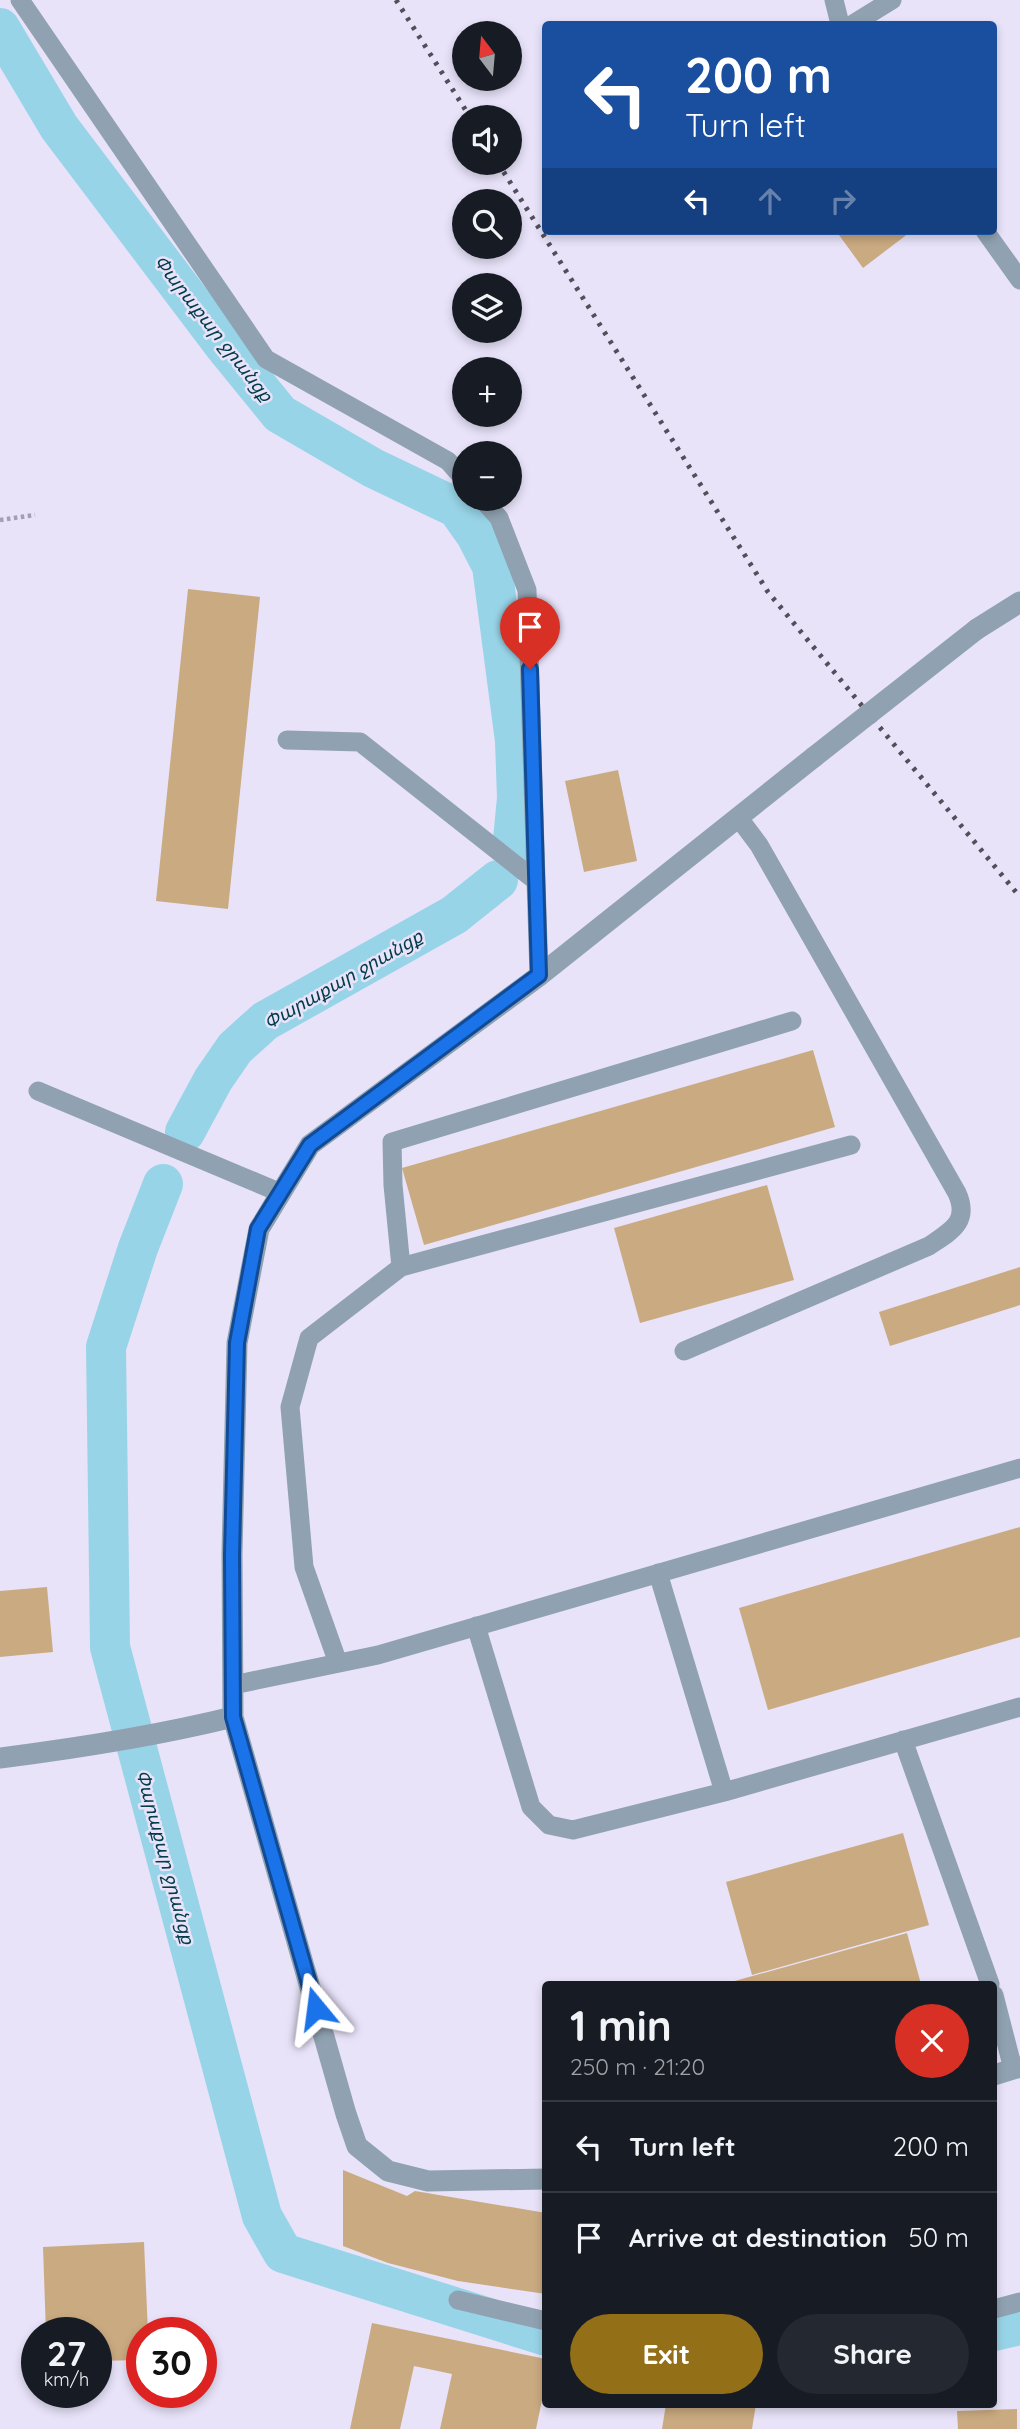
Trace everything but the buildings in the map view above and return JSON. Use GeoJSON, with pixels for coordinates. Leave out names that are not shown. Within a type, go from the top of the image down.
{"type":"FeatureCollection","features":[{"type":"Feature","properties":{"kind":"street"},"geometry":{"type":"LineString","coordinates":[[542,2179],[428,2181],[388,2171],[357,2146],[346,2114],[233,1717],[232,1555],[237,1343],[258,1229],[310,1145],[539,975],[978,629],[1020,601]]}},
{"type":"Feature","properties":{"kind":"street"},"geometry":{"type":"LineString","coordinates":[[0,1758],[88,1747],[233,1717]]}},
{"type":"Feature","properties":{"kind":"lane"},"geometry":{"type":"LineString","coordinates":[[20,0],[265,359],[452,466]]}},
{"type":"Feature","properties":{"kind":"lane"},"geometry":{"type":"LineString","coordinates":[[834,0],[839,21]]}},
{"type":"Feature","properties":{"kind":"lane"},"geometry":{"type":"LineString","coordinates":[[858,21],[892,0]]}},
{"type":"Feature","properties":{"kind":"lane"},"geometry":{"type":"LineString","coordinates":[[988,235],[1020,281]]}},
{"type":"Feature","properties":{"kind":"lane"},"geometry":{"type":"LineString","coordinates":[[493,511],[499,518],[527,590],[539,975]]}},
{"type":"Feature","properties":{"kind":"lane"},"geometry":{"type":"LineString","coordinates":[[287,740],[360,742],[536,881]]}},
{"type":"Feature","properties":{"kind":"lane"},"geometry":{"type":"LineString","coordinates":[[684,1351],[929,1246],[947,1234],[959,1222],[962,1214],[961,1202],[943,1169],[759,845],[738,817]]}},
{"type":"Feature","properties":{"kind":"lane"},"geometry":{"type":"LineString","coordinates":[[401,1267],[392,1142],[792,1021]]}},
{"type":"Feature","properties":{"kind":"lane"},"geometry":{"type":"LineString","coordinates":[[38,1091],[281,1193]]}},
{"type":"Feature","properties":{"kind":"lane"},"geometry":{"type":"LineString","coordinates":[[338,1663],[304,1567],[290,1406],[309,1338],[401,1267],[851,1145]]}},
{"type":"Feature","properties":{"kind":"lane"},"geometry":{"type":"LineString","coordinates":[[233,1685],[378,1655],[1020,1468]]}},
{"type":"Feature","properties":{"kind":"lane"},"geometry":{"type":"LineString","coordinates":[[658,1573],[724,1792]]}},
{"type":"Feature","properties":{"kind":"lane"},"geometry":{"type":"LineString","coordinates":[[476,1626],[531,1807],[549,1825],[573,1830],[724,1792],[1020,1707]]}},
{"type":"Feature","properties":{"kind":"lane"},"geometry":{"type":"LineString","coordinates":[[903,1740],[989,1981]]}},
{"type":"Feature","properties":{"kind":"lane"},"geometry":{"type":"LineString","coordinates":[[997,2011],[1009,2070]]}},
{"type":"Feature","properties":{"kind":"lane"},"geometry":{"type":"LineString","coordinates":[[458,2300],[542,2321]]}},
{"type":"Feature","properties":{"kind":"lane"},"geometry":{"type":"LineString","coordinates":[[997,2308],[1020,2302]]}},
{"type":"Feature","properties":{"kind":"path"},"geometry":{"type":"LineString","coordinates":[[0,520],[35,514]]}},
{"type":"Feature","properties":{"kind":"waterway","name":"Փարաքար ջրանցք"},"geometry":{"type":"LineString","coordinates":[[0,28],[59,127],[223,344],[280,414],[373,468],[457,508],[476,535],[492,566],[515,741],[517,798],[512,850]]}},
{"type":"Feature","properties":{"kind":"waterway","name":"Փարաքար ջրանցք"},"geometry":{"type":"LineString","coordinates":[[185,1132],[213,1080],[235,1048],[265,1021],[454,915],[498,880]]}},
{"type":"Feature","properties":{"kind":"waterway","name":"Փարաքար ջրանցք"},"geometry":{"type":"LineString","coordinates":[[163,1184],[138,1248],[106,1347],[110,1647],[262,2216],[283,2253],[542,2335]]}},
{"type":"Feature","properties":{"kind":"waterway","name":"Փարաքար ջրանցք"},"geometry":{"type":"LineString","coordinates":[[997,2330],[1020,2325]]}},
{"type":"Feature","properties":{"kind":"railway"},"geometry":{"type":"LineString","coordinates":[[396,0],[462,105]]}},
{"type":"Feature","properties":{"kind":"railway"},"geometry":{"type":"LineString","coordinates":[[506,175],[542,233]]}},
{"type":"Feature","properties":{"kind":"railway"},"geometry":{"type":"LineString","coordinates":[[543,235],[768,592],[1020,897]]}},
{"type":"Feature","properties":{"kind":"route"},"geometry":{"type":"LineString","coordinates":[[316,2008],[233,1717],[232,1555],[237,1343],[258,1229],[310,1145],[539,975],[530,669]]}}]}
